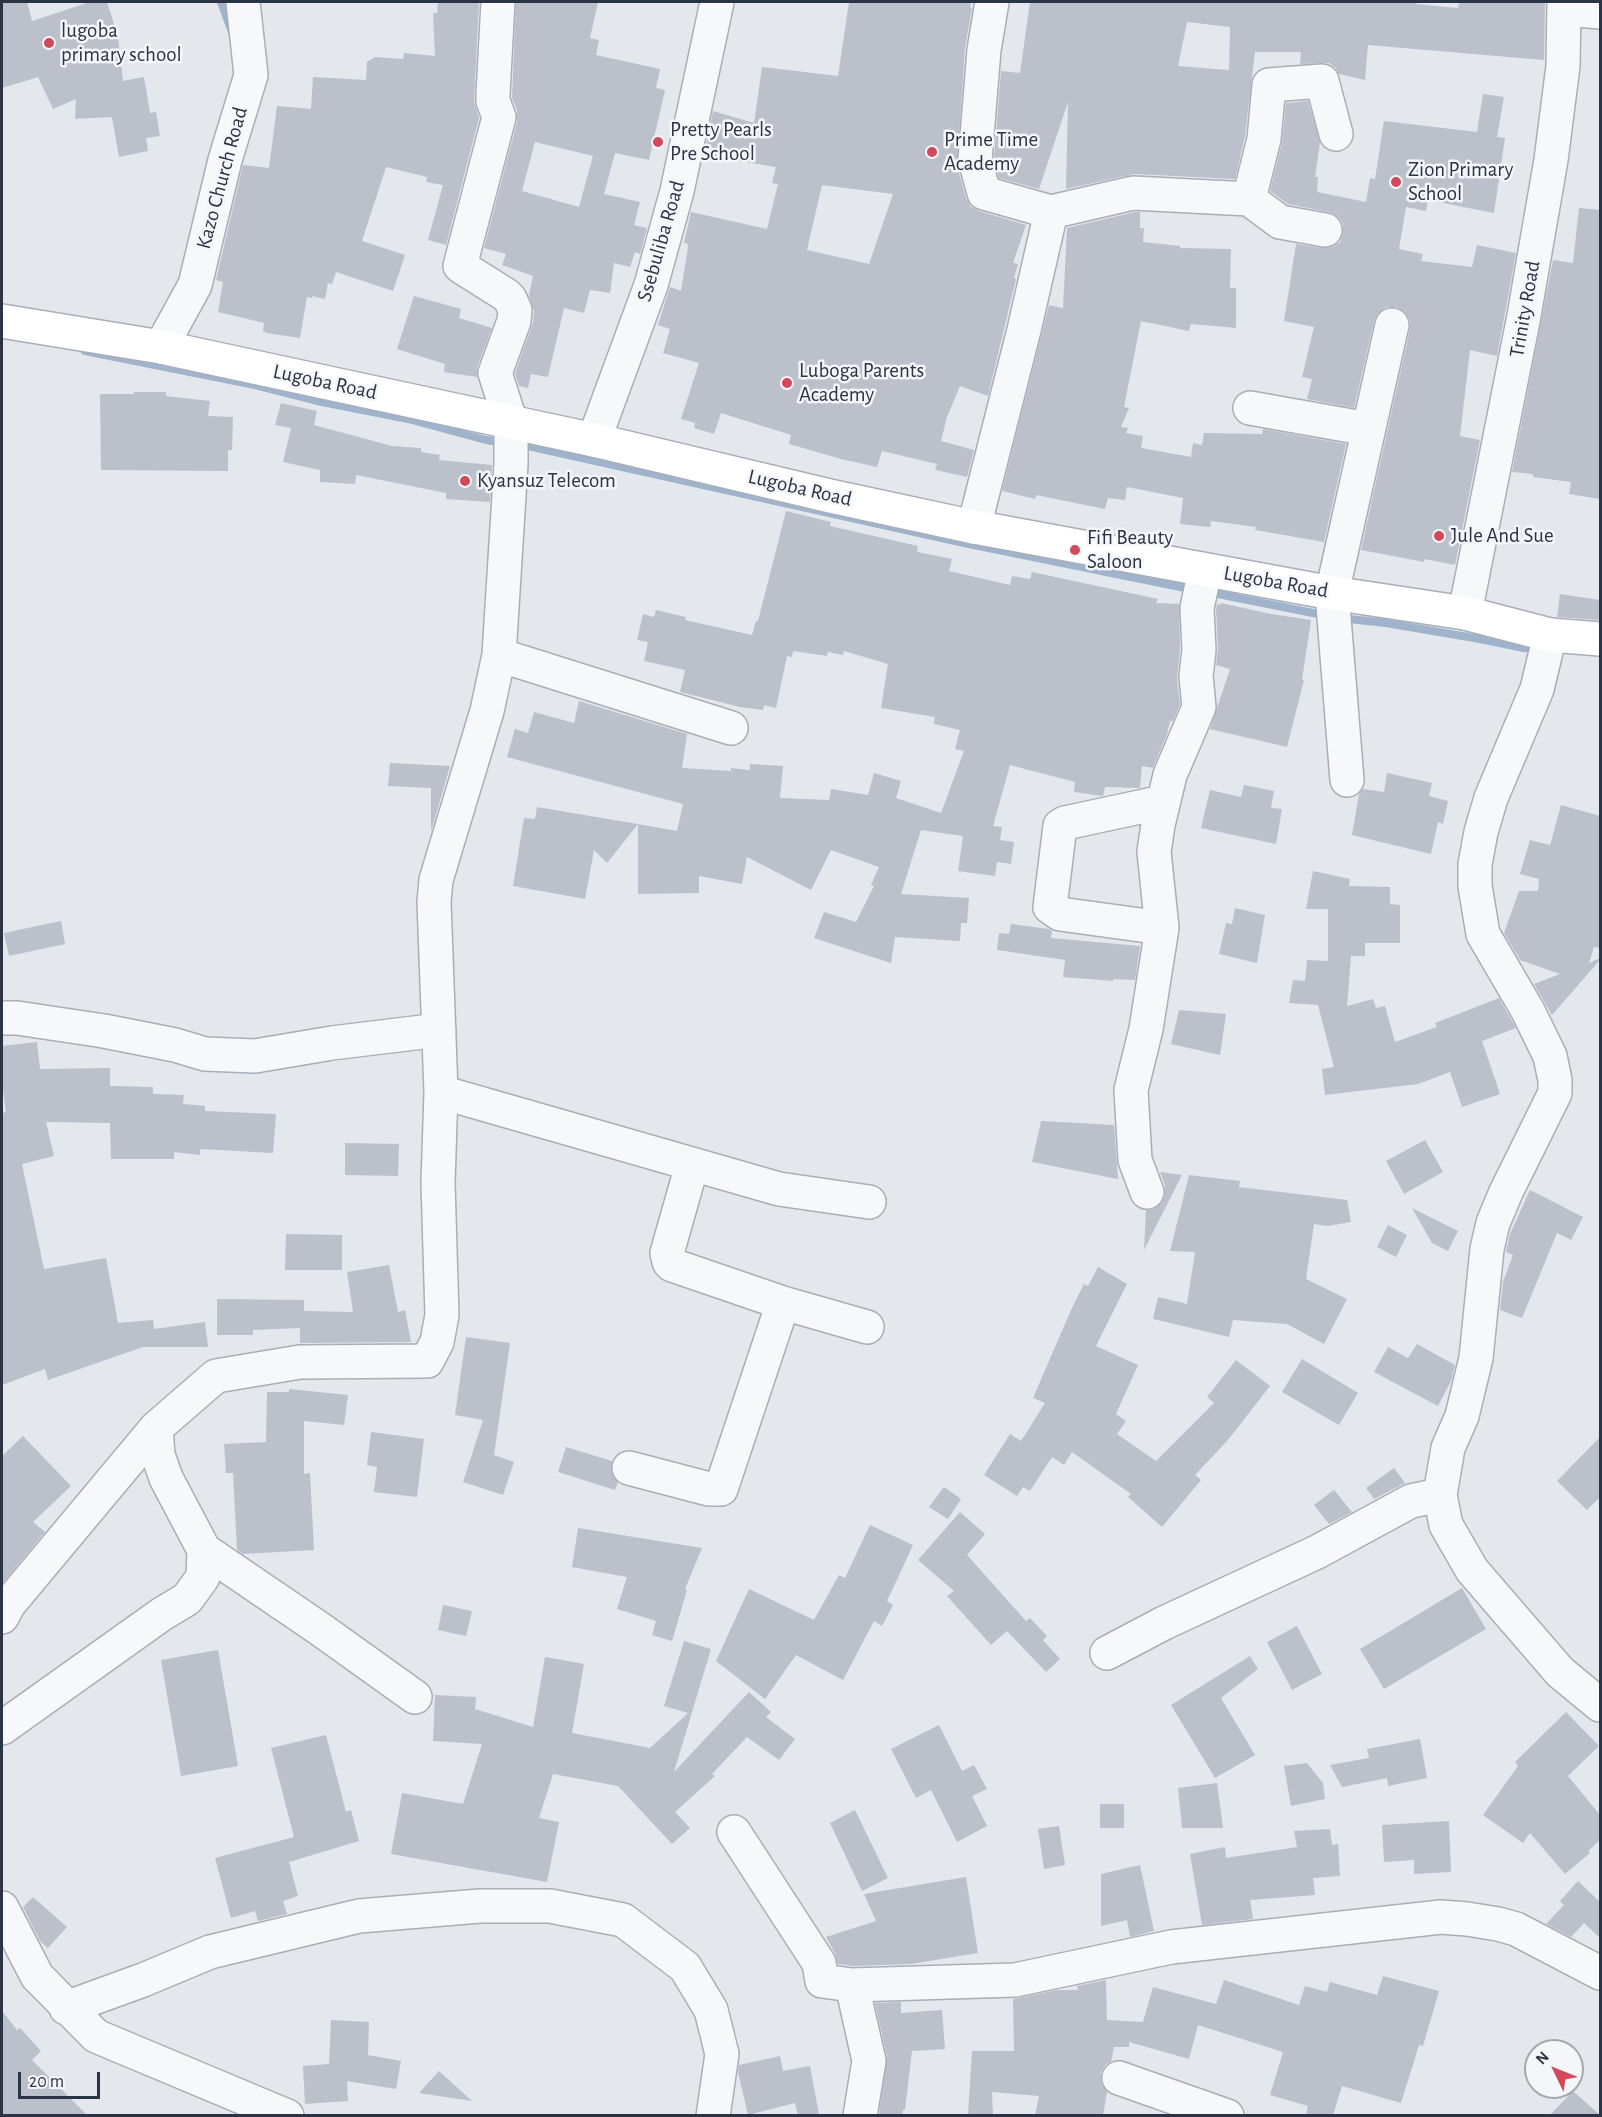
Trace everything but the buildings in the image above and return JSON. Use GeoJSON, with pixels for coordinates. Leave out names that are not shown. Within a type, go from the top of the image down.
{"type":"FeatureCollection","features":[{"type":"Feature","properties":{"kind":"street","name":"Kazo Church Road"},"geometry":{"type":"LineString","coordinates":[[161,347],[195,285],[225,160],[250,75],[243,2]]}},
{"type":"Feature","properties":{"kind":"street"},"geometry":{"type":"LineString","coordinates":[[2,1617],[9,1604],[156,1428],[216,1376],[300,1362],[427,1361],[438,1342],[442,1315],[438,1183],[441,1092],[434,902],[436,880],[487,711],[499,655],[511,464],[511,423],[495,373],[514,321],[514,310],[506,295],[460,266],[499,117],[493,94],[498,2]]}},
{"type":"Feature","properties":{"kind":"street","name":"Ssebuliba Road"},"geometry":{"type":"LineString","coordinates":[[594,440],[651,285],[677,191],[717,2]]}},
{"type":"Feature","properties":{"kind":"street"},"geometry":{"type":"LineString","coordinates":[[992,2],[984,50],[975,160],[984,193],[1051,212],[1133,193],[1249,199],[1280,222],[1324,230]]}},
{"type":"Feature","properties":{"kind":"street"},"geometry":{"type":"LineString","coordinates":[[1564,5],[1600,12]]}},
{"type":"Feature","properties":{"kind":"street","name":"Trinity Road"},"geometry":{"type":"LineString","coordinates":[[1465,613],[1523,321],[1551,160],[1563,66],[1564,5]]}},
{"type":"Feature","properties":{"kind":"street"},"geometry":{"type":"LineString","coordinates":[[1249,199],[1264,139],[1269,85],[1322,81],[1336,134]]}},
{"type":"Feature","properties":{"kind":"street"},"geometry":{"type":"LineString","coordinates":[[974,527],[1051,212]]}},
{"type":"Feature","properties":{"kind":"street","name":"Lugoba Road"},"geometry":{"type":"LineString","coordinates":[[2,321],[161,347],[594,440],[974,527],[1332,593],[1465,613],[1550,635],[1600,639]]}},
{"type":"Feature","properties":{"kind":"street"},"geometry":{"type":"LineString","coordinates":[[1347,780],[1332,593],[1392,325]]}},
{"type":"Feature","properties":{"kind":"street"},"geometry":{"type":"LineString","coordinates":[[1250,408],[1368,429]]}},
{"type":"Feature","properties":{"kind":"street"},"geometry":{"type":"LineString","coordinates":[[1146,1192],[1135,1160],[1131,1090],[1146,1029],[1162,928],[1154,852],[1170,775],[1199,707],[1197,608],[1205,570]]}},
{"type":"Feature","properties":{"kind":"street"},"geometry":{"type":"LineString","coordinates":[[1550,635],[1537,689],[1481,832],[1475,864],[1475,886],[1483,934],[1528,1011],[1550,1056],[1555,1093],[1493,1223],[1487,1249],[1476,1358],[1462,1416],[1448,1448],[1440,1495],[1446,1525],[1472,1570],[1560,1672],[1600,1705]]}},
{"type":"Feature","properties":{"kind":"street"},"geometry":{"type":"LineString","coordinates":[[499,655],[731,728]]}},
{"type":"Feature","properties":{"kind":"street"},"geometry":{"type":"LineString","coordinates":[[1162,928],[1060,914],[1050,907],[1060,826],[1163,802]]}},
{"type":"Feature","properties":{"kind":"street"},"geometry":{"type":"LineString","coordinates":[[2,1018],[17,1018],[104,1031],[175,1045],[205,1054],[255,1056],[332,1043],[439,1030]]}},
{"type":"Feature","properties":{"kind":"street"},"geometry":{"type":"LineString","coordinates":[[441,1092],[779,1189],[869,1202]]}},
{"type":"Feature","properties":{"kind":"street"},"geometry":{"type":"LineString","coordinates":[[692,1165],[667,1253],[669,1262],[680,1268],[783,1303],[867,1327]]}},
{"type":"Feature","properties":{"kind":"street"},"geometry":{"type":"LineString","coordinates":[[629,1468],[709,1489],[721,1489],[783,1303]]}},
{"type":"Feature","properties":{"kind":"street"},"geometry":{"type":"LineString","coordinates":[[156,1428],[158,1455],[166,1478],[204,1550],[415,1697]]}},
{"type":"Feature","properties":{"kind":"street"},"geometry":{"type":"LineString","coordinates":[[1107,1653],[1317,1552],[1411,1501],[1440,1495]]}},
{"type":"Feature","properties":{"kind":"street"},"geometry":{"type":"LineString","coordinates":[[2,1728],[162,1614],[187,1599],[203,1577],[204,1550]]}},
{"type":"Feature","properties":{"kind":"street"},"geometry":{"type":"LineString","coordinates":[[734,1832],[819,1963],[822,1981],[852,1985],[1015,1980],[1171,1947],[1441,1917],[1482,1921],[1516,1929],[1600,1973]]}},
{"type":"Feature","properties":{"kind":"street"},"geometry":{"type":"LineString","coordinates":[[66,2008],[143,1980],[210,1952],[359,1916],[480,1906],[550,1906],[623,1920],[685,1966],[711,2010],[722,2054],[717,2103],[713,2115]]}},
{"type":"Feature","properties":{"kind":"street"},"geometry":{"type":"LineString","coordinates":[[2,1908],[37,1976],[96,2036],[287,2115]]}},
{"type":"Feature","properties":{"kind":"street"},"geometry":{"type":"LineString","coordinates":[[852,1985],[869,2061],[860,2115]]}},
{"type":"Feature","properties":{"kind":"street"},"geometry":{"type":"LineString","coordinates":[[1119,2078],[1227,2115]]}},
{"type":"Feature","properties":{"kind":"waterway"},"geometry":{"type":"LineString","coordinates":[[221,2],[233,35]]}},
{"type":"Feature","properties":{"kind":"waterway"},"geometry":{"type":"LineString","coordinates":[[85,351],[255,385],[506,443]]}},
{"type":"Feature","properties":{"kind":"waterway"},"geometry":{"type":"LineString","coordinates":[[519,444],[964,543],[1195,590]]}},
{"type":"Feature","properties":{"kind":"waterway"},"geometry":{"type":"LineString","coordinates":[[1208,592],[1328,616]]}},
{"type":"Feature","properties":{"kind":"waterway"},"geometry":{"type":"LineString","coordinates":[[1340,618],[1386,623],[1524,648],[1541,649]]}},
{"type":"Feature","properties":{"kind":"place","name":"lugoba primary school"},"geometry":{"type":"Point","coordinates":[49,43]}},
{"type":"Feature","properties":{"kind":"place","name":"Pretty Pearls Pre School"},"geometry":{"type":"Point","coordinates":[658,142]}},
{"type":"Feature","properties":{"kind":"place","name":"Prime Time Academy"},"geometry":{"type":"Point","coordinates":[932,152]}},
{"type":"Feature","properties":{"kind":"place","name":"Zion Primary School"},"geometry":{"type":"Point","coordinates":[1396,182]}},
{"type":"Feature","properties":{"kind":"place","name":"Luboga Parents Academy"},"geometry":{"type":"Point","coordinates":[787,383]}},
{"type":"Feature","properties":{"kind":"place","name":"Kyansuz Telecom"},"geometry":{"type":"Point","coordinates":[465,481]}},
{"type":"Feature","properties":{"kind":"place","name":"Jule And Sue"},"geometry":{"type":"Point","coordinates":[1439,536]}},
{"type":"Feature","properties":{"kind":"place","name":"Fifi Beauty Saloon"},"geometry":{"type":"Point","coordinates":[1075,550]}}]}
